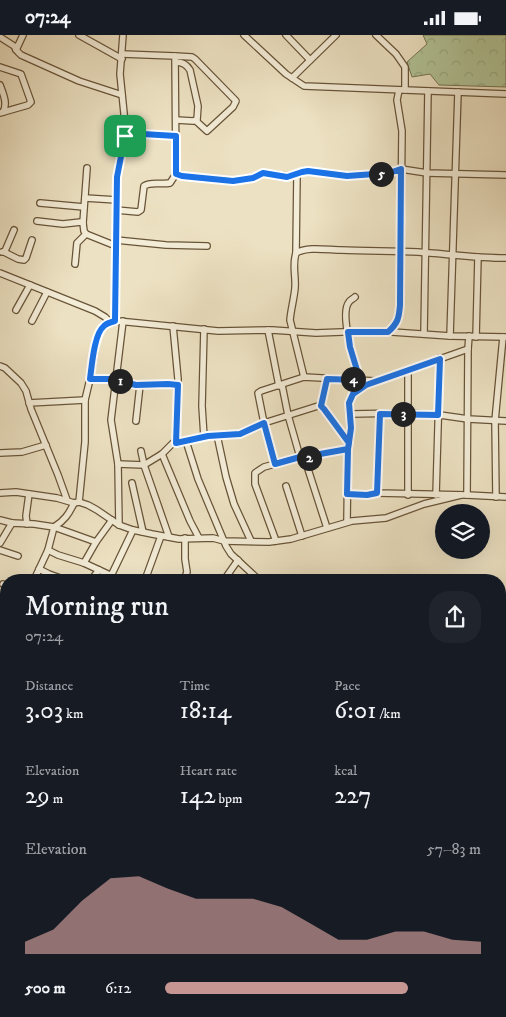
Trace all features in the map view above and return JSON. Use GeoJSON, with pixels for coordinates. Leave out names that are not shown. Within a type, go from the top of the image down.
{"type":"FeatureCollection","features":[{"type":"Feature","properties":{"kind":"street"},"geometry":{"type":"LineString","coordinates":[[16,50],[23,35]]}},
{"type":"Feature","properties":{"kind":"street"},"geometry":{"type":"LineString","coordinates":[[79,35],[122,57],[176,59],[192,57],[236,101],[233,107],[207,131],[196,121],[176,120]]}},
{"type":"Feature","properties":{"kind":"street"},"geometry":{"type":"LineString","coordinates":[[112,322],[117,177],[126,133],[120,74],[123,35]]}},
{"type":"Feature","properties":{"kind":"street"},"geometry":{"type":"LineString","coordinates":[[244,35],[292,78],[304,86],[506,94]]}},
{"type":"Feature","properties":{"kind":"street"},"geometry":{"type":"LineString","coordinates":[[286,35],[310,59]]}},
{"type":"Feature","properties":{"kind":"street"},"geometry":{"type":"LineString","coordinates":[[292,78],[336,35]]}},
{"type":"Feature","properties":{"kind":"street"},"geometry":{"type":"LineString","coordinates":[[376,35],[396,54],[405,67],[398,106],[402,131],[400,305],[399,318],[396,325],[388,332]]}},
{"type":"Feature","properties":{"kind":"street"},"geometry":{"type":"LineString","coordinates":[[0,37],[14,46],[18,53],[22,55],[79,81],[122,95]]}},
{"type":"Feature","properties":{"kind":"street"},"geometry":{"type":"LineString","coordinates":[[116,210],[138,212],[141,210],[144,186],[146,184],[170,183],[176,174],[176,59]]}},
{"type":"Feature","properties":{"kind":"street"},"geometry":{"type":"LineString","coordinates":[[176,59],[190,70],[198,106],[196,121]]}},
{"type":"Feature","properties":{"kind":"street"},"geometry":{"type":"LineString","coordinates":[[0,67],[21,74],[31,102],[28,105],[4,111],[4,98],[0,85]]}},
{"type":"Feature","properties":{"kind":"street"},"geometry":{"type":"LineString","coordinates":[[424,335],[428,91]]}},
{"type":"Feature","properties":{"kind":"street"},"geometry":{"type":"LineString","coordinates":[[450,336],[458,92]]}},
{"type":"Feature","properties":{"kind":"street"},"geometry":{"type":"LineString","coordinates":[[126,133],[176,136]]}},
{"type":"Feature","properties":{"kind":"street"},"geometry":{"type":"LineString","coordinates":[[86,234],[83,223],[87,168]]}},
{"type":"Feature","properties":{"kind":"street"},"geometry":{"type":"LineString","coordinates":[[176,174],[233,181],[253,178],[263,173],[287,177],[308,171],[347,176],[389,173],[401,169],[426,173],[506,175]]}},
{"type":"Feature","properties":{"kind":"street"},"geometry":{"type":"LineString","coordinates":[[297,174],[296,253],[293,269],[295,287],[290,320],[304,377]]}},
{"type":"Feature","properties":{"kind":"street"},"geometry":{"type":"LineString","coordinates":[[85,198],[116,200]]}},
{"type":"Feature","properties":{"kind":"street"},"geometry":{"type":"LineString","coordinates":[[40,203],[84,207]]}},
{"type":"Feature","properties":{"kind":"street"},"geometry":{"type":"LineString","coordinates":[[37,221],[63,224],[83,223]]}},
{"type":"Feature","properties":{"kind":"street"},"geometry":{"type":"LineString","coordinates":[[14,229],[2,252],[24,260],[32,240]]}},
{"type":"Feature","properties":{"kind":"street"},"geometry":{"type":"LineString","coordinates":[[86,234],[116,243],[207,246]]}},
{"type":"Feature","properties":{"kind":"street"},"geometry":{"type":"LineString","coordinates":[[75,264],[77,243],[86,234]]}},
{"type":"Feature","properties":{"kind":"street"},"geometry":{"type":"LineString","coordinates":[[296,253],[300,250],[308,249],[350,249],[506,258]]}},
{"type":"Feature","properties":{"kind":"street"},"geometry":{"type":"LineString","coordinates":[[476,337],[478,257]]}},
{"type":"Feature","properties":{"kind":"street"},"geometry":{"type":"LineString","coordinates":[[0,273],[95,311],[112,322]]}},
{"type":"Feature","properties":{"kind":"street"},"geometry":{"type":"LineString","coordinates":[[16,310],[30,285]]}},
{"type":"Feature","properties":{"kind":"street"},"geometry":{"type":"LineString","coordinates":[[32,321],[47,292]]}},
{"type":"Feature","properties":{"kind":"street"},"geometry":{"type":"LineString","coordinates":[[355,297],[346,308],[350,347],[360,380]]}},
{"type":"Feature","properties":{"kind":"street"},"geometry":{"type":"LineString","coordinates":[[119,525],[118,464],[111,420],[122,321]]}},
{"type":"Feature","properties":{"kind":"street"},"geometry":{"type":"LineString","coordinates":[[37,574],[48,551],[54,527],[61,523],[76,503],[85,442],[85,400],[97,337],[103,326],[112,322],[122,321],[218,331],[388,332],[469,337],[505,337],[495,421],[496,497]]}},
{"type":"Feature","properties":{"kind":"street"},"geometry":{"type":"LineString","coordinates":[[173,326],[178,385],[176,443]]}},
{"type":"Feature","properties":{"kind":"street"},"geometry":{"type":"LineString","coordinates":[[204,329],[202,406],[204,437]]}},
{"type":"Feature","properties":{"kind":"street"},"geometry":{"type":"LineString","coordinates":[[268,330],[288,415],[327,528]]}},
{"type":"Feature","properties":{"kind":"street"},"geometry":{"type":"LineString","coordinates":[[464,495],[468,419],[469,337]]}},
{"type":"Feature","properties":{"kind":"street"},"geometry":{"type":"LineString","coordinates":[[347,522],[351,428],[349,403],[353,394],[366,385],[468,349]]}},
{"type":"Feature","properties":{"kind":"street"},"geometry":{"type":"LineString","coordinates":[[436,495],[440,359]]}},
{"type":"Feature","properties":{"kind":"street"},"geometry":{"type":"LineString","coordinates":[[0,366],[5,368],[21,383],[26,391],[67,500]]}},
{"type":"Feature","properties":{"kind":"street"},"geometry":{"type":"LineString","coordinates":[[408,371],[408,495]]}},
{"type":"Feature","properties":{"kind":"street"},"geometry":{"type":"LineString","coordinates":[[275,464],[258,393],[304,377],[378,381]]}},
{"type":"Feature","properties":{"kind":"street"},"geometry":{"type":"LineString","coordinates":[[90,379],[115,380],[140,385],[178,385]]}},
{"type":"Feature","properties":{"kind":"street"},"geometry":{"type":"LineString","coordinates":[[321,406],[327,379]]}},
{"type":"Feature","properties":{"kind":"street"},"geometry":{"type":"LineString","coordinates":[[136,421],[140,385]]}},
{"type":"Feature","properties":{"kind":"street"},"geometry":{"type":"LineString","coordinates":[[29,403],[85,400]]}},
{"type":"Feature","properties":{"kind":"street"},"geometry":{"type":"LineString","coordinates":[[118,464],[144,465],[162,454],[173,443],[217,435],[240,434],[264,423],[321,406]]}},
{"type":"Feature","properties":{"kind":"street"},"geometry":{"type":"LineString","coordinates":[[321,406],[349,446]]}},
{"type":"Feature","properties":{"kind":"street"},"geometry":{"type":"LineString","coordinates":[[350,414],[438,415],[506,421]]}},
{"type":"Feature","properties":{"kind":"street"},"geometry":{"type":"LineString","coordinates":[[377,493],[380,414]]}},
{"type":"Feature","properties":{"kind":"street"},"geometry":{"type":"LineString","coordinates":[[217,435],[234,504],[251,541]]}},
{"type":"Feature","properties":{"kind":"street"},"geometry":{"type":"LineString","coordinates":[[186,441],[198,479],[224,541],[231,554],[252,574]]}},
{"type":"Feature","properties":{"kind":"street"},"geometry":{"type":"LineString","coordinates":[[0,453],[22,452],[46,445]]}},
{"type":"Feature","properties":{"kind":"street"},"geometry":{"type":"LineString","coordinates":[[276,541],[255,484],[255,473],[264,467],[349,446]]}},
{"type":"Feature","properties":{"kind":"street"},"geometry":{"type":"LineString","coordinates":[[141,451],[169,537]]}},
{"type":"Feature","properties":{"kind":"street"},"geometry":{"type":"LineString","coordinates":[[162,454],[199,538]]}},
{"type":"Feature","properties":{"kind":"street"},"geometry":{"type":"LineString","coordinates":[[132,483],[143,532]]}},
{"type":"Feature","properties":{"kind":"street"},"geometry":{"type":"LineString","coordinates":[[286,485],[302,536]]}},
{"type":"Feature","properties":{"kind":"street"},"geometry":{"type":"LineString","coordinates":[[0,493],[16,492],[88,505],[119,525],[133,530],[169,537],[212,538],[224,541],[276,541],[291,539],[347,522],[386,518],[424,504],[464,495]]}},
{"type":"Feature","properties":{"kind":"street"},"geometry":{"type":"LineString","coordinates":[[347,494],[367,495],[377,493],[506,497]]}},
{"type":"Feature","properties":{"kind":"street"},"geometry":{"type":"LineString","coordinates":[[26,524],[29,494]]}},
{"type":"Feature","properties":{"kind":"street"},"geometry":{"type":"LineString","coordinates":[[0,520],[54,527],[96,542]]}},
{"type":"Feature","properties":{"kind":"street"},"geometry":{"type":"LineString","coordinates":[[84,563],[112,520]]}},
{"type":"Feature","properties":{"kind":"street"},"geometry":{"type":"LineString","coordinates":[[0,543],[12,523]]}},
{"type":"Feature","properties":{"kind":"street"},"geometry":{"type":"LineString","coordinates":[[113,574],[133,530]]}},
{"type":"Feature","properties":{"kind":"street"},"geometry":{"type":"LineString","coordinates":[[147,574],[161,535]]}},
{"type":"Feature","properties":{"kind":"street"},"geometry":{"type":"LineString","coordinates":[[185,538],[186,574]]}},
{"type":"Feature","properties":{"kind":"street"},"geometry":{"type":"LineString","coordinates":[[0,550],[18,556]]}},
{"type":"Feature","properties":{"kind":"street"},"geometry":{"type":"LineString","coordinates":[[48,551],[84,563],[105,574]]}},
{"type":"Feature","properties":{"kind":"street"},"geometry":{"type":"LineString","coordinates":[[228,574],[238,560]]}},
{"type":"Feature","properties":{"kind":"street"},"geometry":{"type":"LineString","coordinates":[[39,569],[48,574]]}},
{"type":"Feature","properties":{"kind":"street"},"geometry":{"type":"LineString","coordinates":[[96,574],[99,570]]}},
{"type":"Feature","properties":{"kind":"street"},"geometry":{"type":"LineString","coordinates":[[506,1011],[506,1017]]}},
{"type":"Feature","properties":{"kind":"green space"},"geometry":{"type":"Polygon","coordinates":[[[423,35],[506,35],[506,87],[439,85],[430,74],[412,77],[407,62],[427,44],[423,35]]]}},
{"type":"Feature","properties":{"kind":"route"},"geometry":{"type":"LineString","coordinates":[[125,136],[117,177],[115,321],[103,326],[97,337],[90,379],[111,379],[136,385],[178,385],[176,443],[208,436],[240,434],[264,423],[275,464],[300,457],[303,460],[320,454],[348,449],[351,428],[349,403],[353,394],[366,385],[440,359],[438,415],[380,414],[377,493],[367,495],[347,494],[349,443],[324,409],[321,406],[327,379],[360,380],[350,347],[348,332],[388,332],[396,325],[399,318],[401,169],[389,173],[347,176],[308,171],[287,177],[263,173],[253,178],[233,181],[182,176],[176,174],[176,136],[126,133],[125,136]]}}]}
